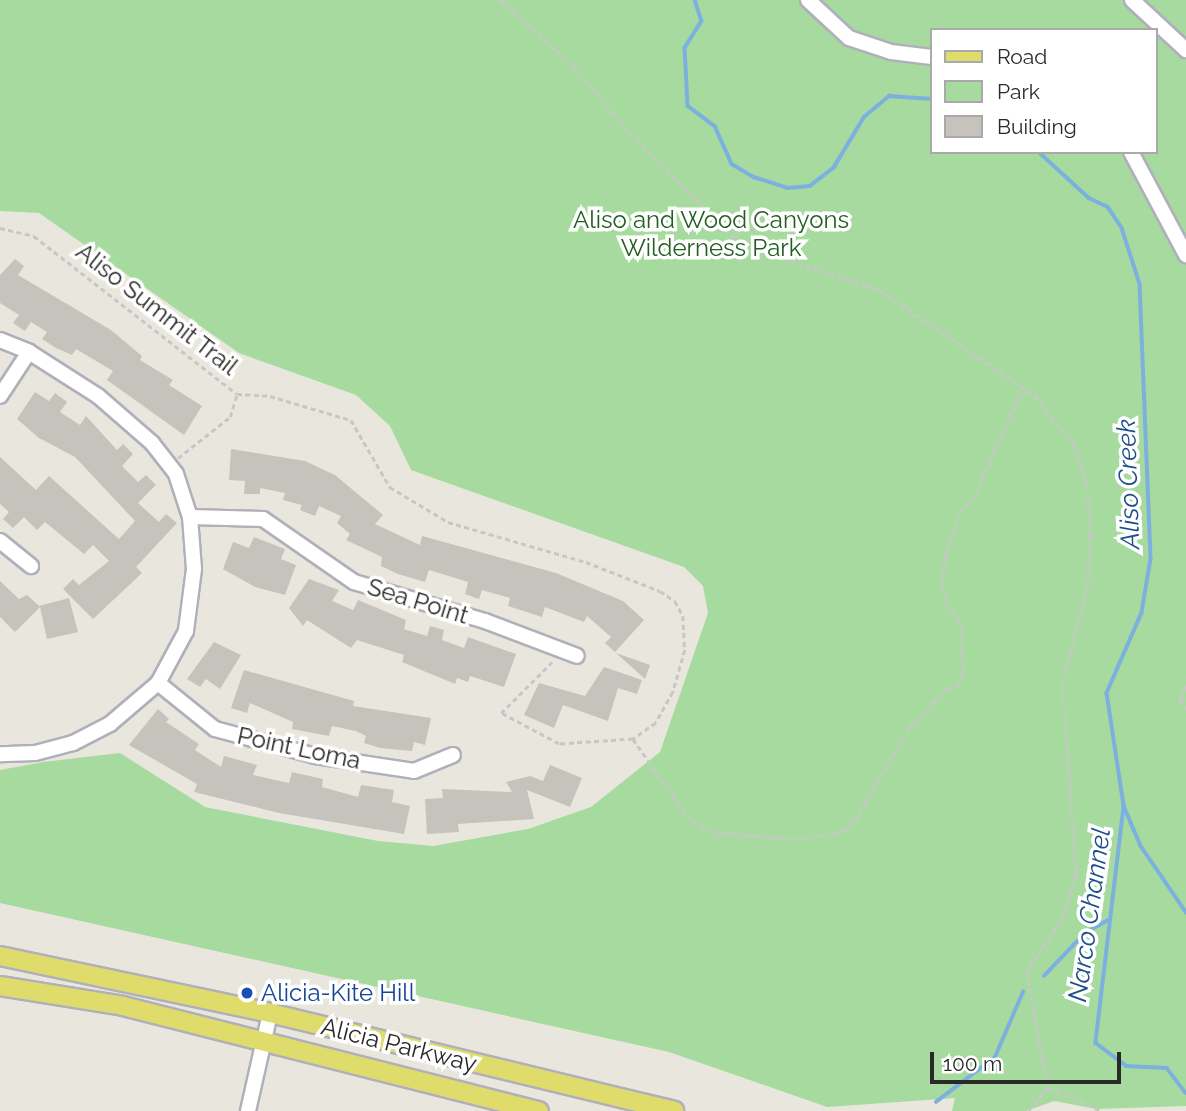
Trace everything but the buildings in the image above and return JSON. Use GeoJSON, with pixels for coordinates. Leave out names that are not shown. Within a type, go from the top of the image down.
{"type":"FeatureCollection","features":[{"type":"Feature","properties":{"kind":"main road","name":"Alicia Parkway"},"geometry":{"type":"LineString","coordinates":[[0,956],[270,1013],[674,1111]]}},
{"type":"Feature","properties":{"kind":"main road","name":"Alicia Parkway"},"geometry":{"type":"LineString","coordinates":[[0,986],[123,1006],[264,1045],[539,1111]]}},
{"type":"Feature","properties":{"kind":"street"},"geometry":{"type":"LineString","coordinates":[[808,0],[849,38],[891,52],[930,57]]}},
{"type":"Feature","properties":{"kind":"street"},"geometry":{"type":"LineString","coordinates":[[1132,0],[1186,50]]}},
{"type":"Feature","properties":{"kind":"street"},"geometry":{"type":"LineString","coordinates":[[1132,154],[1170,217],[1186,255]]}},
{"type":"Feature","properties":{"kind":"street"},"geometry":{"type":"LineString","coordinates":[[0,340],[29,352],[97,396],[152,443],[169,465],[190,517],[194,569],[186,631],[158,683],[110,724],[74,743],[34,753],[0,754]]}},
{"type":"Feature","properties":{"kind":"street"},"geometry":{"type":"LineString","coordinates":[[0,396],[29,352]]}},
{"type":"Feature","properties":{"kind":"street","name":"Sea Point"},"geometry":{"type":"LineString","coordinates":[[190,517],[263,519],[354,582],[577,656]]}},
{"type":"Feature","properties":{"kind":"street"},"geometry":{"type":"LineString","coordinates":[[0,541],[31,566]]}},
{"type":"Feature","properties":{"kind":"street","name":"Point Loma"},"geometry":{"type":"LineString","coordinates":[[158,683],[215,729],[314,756],[414,771],[453,755]]}},
{"type":"Feature","properties":{"kind":"street"},"geometry":{"type":"LineString","coordinates":[[248,1111],[270,1013]]}},
{"type":"Feature","properties":{"kind":"path"},"geometry":{"type":"LineString","coordinates":[[500,0],[574,66],[624,126],[733,236],[765,253],[872,285],[1027,390],[1054,414],[1075,446],[1090,508],[1088,585],[1063,684],[1074,888],[1058,926],[1027,972],[1048,1088],[1029,1111]]}},
{"type":"Feature","properties":{"kind":"path","name":"Aliso Summit Trail"},"geometry":{"type":"LineString","coordinates":[[0,228],[34,236],[237,394],[270,396],[351,420],[390,487],[448,522],[558,551],[675,601],[683,615],[685,650],[673,692],[656,723],[632,739]]}},
{"type":"Feature","properties":{"kind":"path"},"geometry":{"type":"LineString","coordinates":[[577,656],[547,663],[501,713],[559,744],[632,739],[692,822],[720,833],[799,839],[842,831],[855,820],[909,728],[947,688],[957,686],[963,674],[960,621],[948,610],[942,584],[946,553],[960,513],[975,496],[1018,397],[1027,390]]}},
{"type":"Feature","properties":{"kind":"path"},"geometry":{"type":"LineString","coordinates":[[169,465],[230,418],[237,394]]}},
{"type":"Feature","properties":{"kind":"path"},"geometry":{"type":"LineString","coordinates":[[1186,686],[1180,700],[1186,709]]}},
{"type":"Feature","properties":{"kind":"path"},"geometry":{"type":"LineString","coordinates":[[1048,1088],[1102,1111]]}},
{"type":"Feature","properties":{"kind":"green space","name":"Aliso and Wood Canyons Wilderness Park"},"geometry":{"type":"Polygon","coordinates":[[[0,0],[1186,0],[1186,1106],[1096,1109],[1054,1101],[1026,1111],[952,1111],[955,1098],[827,1107],[669,1052],[0,903],[0,770],[43,762],[120,753],[205,807],[378,841],[433,846],[528,829],[591,807],[660,752],[708,613],[703,586],[684,567],[411,470],[390,426],[356,395],[239,353],[39,213],[0,211],[0,0]]]}},
{"type":"Feature","properties":{"kind":"waterway","name":"Aliso Creek"},"geometry":{"type":"LineString","coordinates":[[695,0],[702,21],[685,48],[688,106],[715,126],[732,164],[754,177],[787,188],[810,186],[834,167],[864,117],[889,96],[930,99]]}},
{"type":"Feature","properties":{"kind":"waterway","name":"Aliso Creek"},"geometry":{"type":"LineString","coordinates":[[1041,154],[1089,198],[1108,207],[1122,228],[1140,284],[1151,559],[1142,613],[1107,693],[1124,806],[1141,846],[1186,912]]}},
{"type":"Feature","properties":{"kind":"waterway","name":"Narco Channel"},"geometry":{"type":"LineString","coordinates":[[1124,807],[1096,1043],[1126,1066],[1167,1068],[1186,1093]]}},
{"type":"Feature","properties":{"kind":"waterway"},"geometry":{"type":"LineString","coordinates":[[1044,976],[1085,933],[1107,921]]}},
{"type":"Feature","properties":{"kind":"waterway"},"geometry":{"type":"LineString","coordinates":[[936,1102],[995,1057],[1023,992]]}},
{"type":"Feature","properties":{"kind":"place","name":"Alicia-Kite Hill"},"geometry":{"type":"Point","coordinates":[247,993]}}]}
